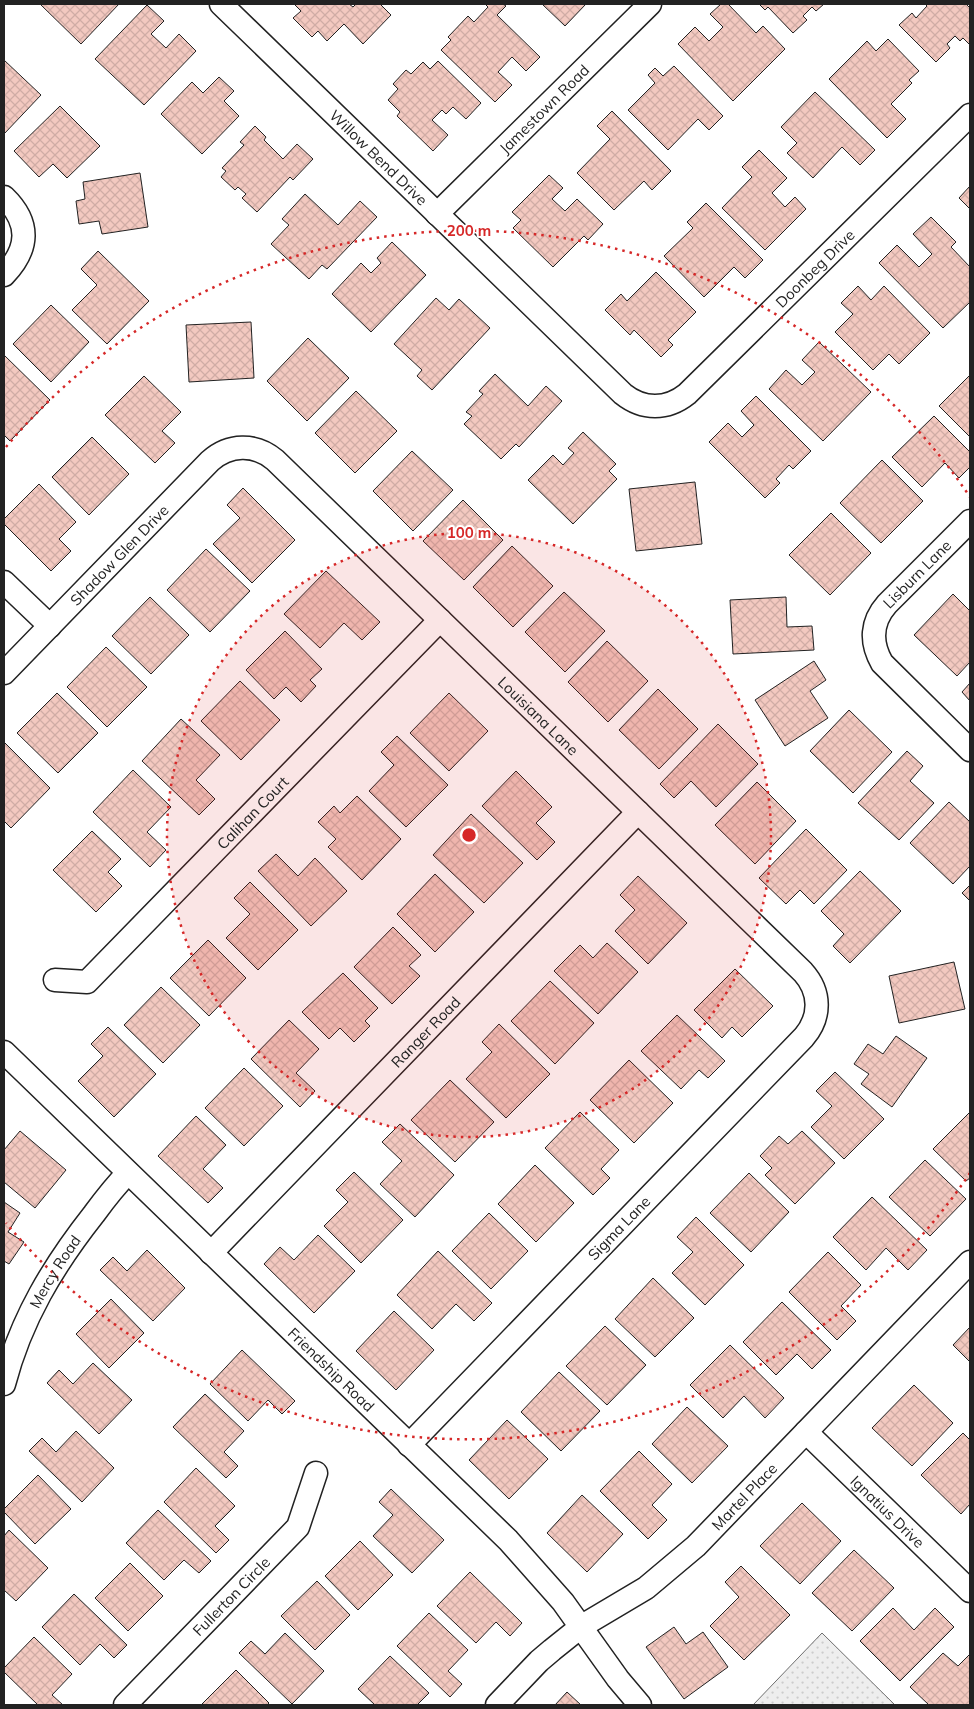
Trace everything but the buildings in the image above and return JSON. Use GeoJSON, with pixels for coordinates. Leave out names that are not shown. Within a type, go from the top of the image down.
{"type":"FeatureCollection","features":[{"type":"Feature","properties":{"kind":"street","name":"Willow Bend Drive"},"geometry":{"type":"LineString","coordinates":[[221,4],[623,394],[636,402],[651,407]]}},
{"type":"Feature","properties":{"kind":"street","name":"Jamestown Road"},"geometry":{"type":"LineString","coordinates":[[437,214],[650,4]]}},
{"type":"Feature","properties":{"kind":"street","name":"Doonbeg Drive"},"geometry":{"type":"LineString","coordinates":[[651,407],[674,403],[687,394],[970,115]]}},
{"type":"Feature","properties":{"kind":"street"},"geometry":{"type":"LineString","coordinates":[[4,197],[18,213],[24,232],[20,255],[4,275]]}},
{"type":"Feature","properties":{"kind":"street","name":"Louisiana Lane"},"geometry":{"type":"LineString","coordinates":[[242,447],[256,449],[269,455],[440,620],[803,972],[815,990],[817,1004]]}},
{"type":"Feature","properties":{"kind":"street","name":"Shadow Glen Drive"},"geometry":{"type":"LineString","coordinates":[[4,674],[210,461],[228,450],[242,447]]}},
{"type":"Feature","properties":{"kind":"street","name":"Lisburn Lane"},"geometry":{"type":"LineString","coordinates":[[970,522],[887,604],[878,617],[874,633],[875,649],[882,663],[970,750]]}},
{"type":"Feature","properties":{"kind":"street"},"geometry":{"type":"LineString","coordinates":[[4,582],[50,626]]}},
{"type":"Feature","properties":{"kind":"street","name":"Calihan Court"},"geometry":{"type":"LineString","coordinates":[[55,980],[87,982],[440,620]]}},
{"type":"Feature","properties":{"kind":"street","name":"Ranger Road"},"geometry":{"type":"LineString","coordinates":[[211,1253],[638,812]]}},
{"type":"Feature","properties":{"kind":"street","name":"Sigma Lane"},"geometry":{"type":"LineString","coordinates":[[409,1445],[804,1037],[812,1025],[817,1011],[817,1004]]}},
{"type":"Feature","properties":{"kind":"street","name":"Friendship Road"},"geometry":{"type":"LineString","coordinates":[[4,1052],[508,1540],[564,1602],[618,1679],[640,1705]]}},
{"type":"Feature","properties":{"kind":"street","name":"Mercy Road"},"geometry":{"type":"LineString","coordinates":[[4,1384],[10,1360],[39,1293],[72,1242],[128,1172]]}},
{"type":"Feature","properties":{"kind":"street","name":"Martel Place"},"geometry":{"type":"LineString","coordinates":[[497,1705],[539,1661],[582,1626],[646,1588],[689,1552],[970,1262]]}},
{"type":"Feature","properties":{"kind":"street","name":"Ignatius Drive"},"geometry":{"type":"LineString","coordinates":[[806,1432],[970,1591]]}},
{"type":"Feature","properties":{"kind":"street","name":"Fullerton Circle"},"geometry":{"type":"LineString","coordinates":[[124,1705],[298,1527],[316,1473]]}},
{"type":"Feature","properties":{"kind":"shaded area"},"geometry":{"type":"Polygon","coordinates":[[[822,1633],[895,1705],[753,1705],[822,1633]]]}}]}
